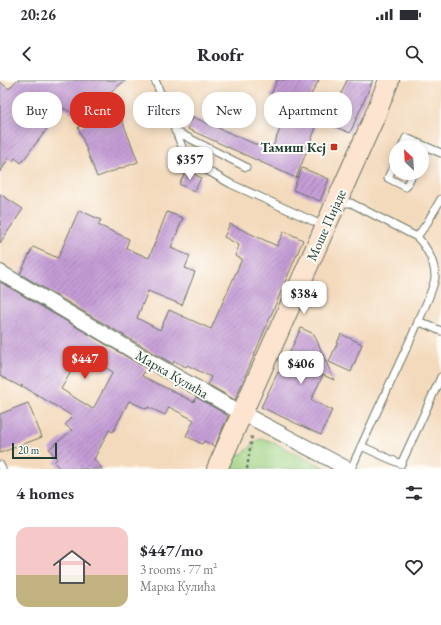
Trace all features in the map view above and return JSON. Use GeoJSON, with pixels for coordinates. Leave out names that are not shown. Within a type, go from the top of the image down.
{"type":"FeatureCollection","features":[{"type":"Feature","properties":{"kind":"main road","name":"Моше Пијаде"},"geometry":{"type":"LineString","coordinates":[[217,469],[248,416],[336,203],[374,118],[389,80]]}},
{"type":"Feature","properties":{"kind":"street","name":"Марка Кулића"},"geometry":{"type":"LineString","coordinates":[[0,272],[148,360],[248,416],[349,469]]}},
{"type":"Feature","properties":{"kind":"lane"},"geometry":{"type":"LineString","coordinates":[[155,80],[187,159],[231,184],[326,227]]}},
{"type":"Feature","properties":{"kind":"lane"},"geometry":{"type":"LineString","coordinates":[[175,131],[246,167]]}},
{"type":"Feature","properties":{"kind":"lane"},"geometry":{"type":"LineString","coordinates":[[429,148],[441,153]]}},
{"type":"Feature","properties":{"kind":"lane"},"geometry":{"type":"LineString","coordinates":[[392,180],[406,187],[410,180]]}},
{"type":"Feature","properties":{"kind":"lane"},"geometry":{"type":"LineString","coordinates":[[417,236],[427,223],[441,199]]}},
{"type":"Feature","properties":{"kind":"lane"},"geometry":{"type":"LineString","coordinates":[[336,203],[351,203],[417,236],[424,243],[430,254],[434,267],[435,278],[418,321],[349,469]]}},
{"type":"Feature","properties":{"kind":"lane"},"geometry":{"type":"LineString","coordinates":[[418,321],[441,331]]}},
{"type":"Feature","properties":{"kind":"lane"},"geometry":{"type":"LineString","coordinates":[[361,446],[401,464],[441,377]]}},
{"type":"Feature","properties":{"kind":"lane"},"geometry":{"type":"LineString","coordinates":[[0,465],[2,469]]}},
{"type":"Feature","properties":{"kind":"path"},"geometry":{"type":"LineString","coordinates":[[247,469],[248,416]]}},
{"type":"Feature","properties":{"kind":"green space"},"geometry":{"type":"Polygon","coordinates":[[[259,439],[268,440],[328,469],[229,469],[236,454],[242,454],[259,439]]]}},
{"type":"Feature","properties":{"kind":"building"},"geometry":{"type":"Polygon","coordinates":[[[17,80],[126,80],[110,92],[70,92],[70,112],[63,108],[62,109],[62,92],[12,92],[12,128],[48,128],[21,163],[15,158],[13,161],[9,158],[0,172],[0,82],[9,89],[17,80]]]}},
{"type":"Feature","properties":{"kind":"building"},"geometry":{"type":"Polygon","coordinates":[[[277,80],[319,80],[312,92],[272,92],[277,80]]]}},
{"type":"Feature","properties":{"kind":"building"},"geometry":{"type":"Polygon","coordinates":[[[347,80],[373,80],[350,133],[338,128],[352,128],[352,92],[342,92],[347,80]]]}},
{"type":"Feature","properties":{"kind":"building"},"geometry":{"type":"Polygon","coordinates":[[[194,117],[202,121],[202,128],[218,128],[271,151],[280,128],[316,128],[296,178],[188,129],[194,128],[194,117]]]}},
{"type":"Feature","properties":{"kind":"building"},"geometry":{"type":"Polygon","coordinates":[[[78,128],[125,128],[138,162],[97,177],[78,128]]]}},
{"type":"Feature","properties":{"kind":"building"},"geometry":{"type":"Polygon","coordinates":[[[302,168],[329,179],[320,201],[293,190],[302,168]]]}},
{"type":"Feature","properties":{"kind":"building"},"geometry":{"type":"Polygon","coordinates":[[[187,170],[201,178],[194,192],[179,184],[187,170]]]}},
{"type":"Feature","properties":{"kind":"building"},"geometry":{"type":"Polygon","coordinates":[[[0,194],[23,209],[0,243],[0,194]]]}},
{"type":"Feature","properties":{"kind":"building"},"geometry":{"type":"Polygon","coordinates":[[[79,210],[101,220],[98,225],[129,239],[126,248],[149,258],[167,212],[183,218],[171,248],[190,256],[185,268],[195,272],[182,305],[148,291],[137,318],[160,330],[169,310],[211,329],[242,259],[235,256],[239,245],[224,237],[230,224],[277,246],[284,231],[303,240],[235,400],[208,384],[211,377],[187,365],[186,367],[174,361],[173,364],[20,274],[33,247],[58,258],[79,210]]]}},
{"type":"Feature","properties":{"kind":"building"},"geometry":{"type":"Polygon","coordinates":[[[0,282],[146,368],[142,376],[194,402],[196,397],[228,416],[215,446],[204,441],[202,444],[186,436],[194,420],[169,407],[165,415],[148,407],[147,409],[129,401],[113,432],[109,430],[94,459],[102,469],[60,469],[54,462],[57,459],[49,449],[72,430],[65,425],[72,416],[21,385],[23,388],[0,376],[0,282]],[[81,354],[61,389],[93,409],[113,372],[81,354]]]}},
{"type":"Feature","properties":{"kind":"building"},"geometry":{"type":"Polygon","coordinates":[[[301,328],[314,334],[334,380],[323,375],[311,400],[332,410],[321,435],[261,407],[278,372],[280,373],[301,328]]]}},
{"type":"Feature","properties":{"kind":"building"},"geometry":{"type":"Polygon","coordinates":[[[341,334],[362,344],[351,372],[329,362],[341,334]]]}},
{"type":"Feature","properties":{"kind":"building"},"geometry":{"type":"Polygon","coordinates":[[[28,403],[42,437],[0,453],[0,414],[28,403]]]}},
{"type":"Feature","properties":{"kind":"place","name":"Тамиш Кеј"},"geometry":{"type":"Point","coordinates":[334,147]}}]}
